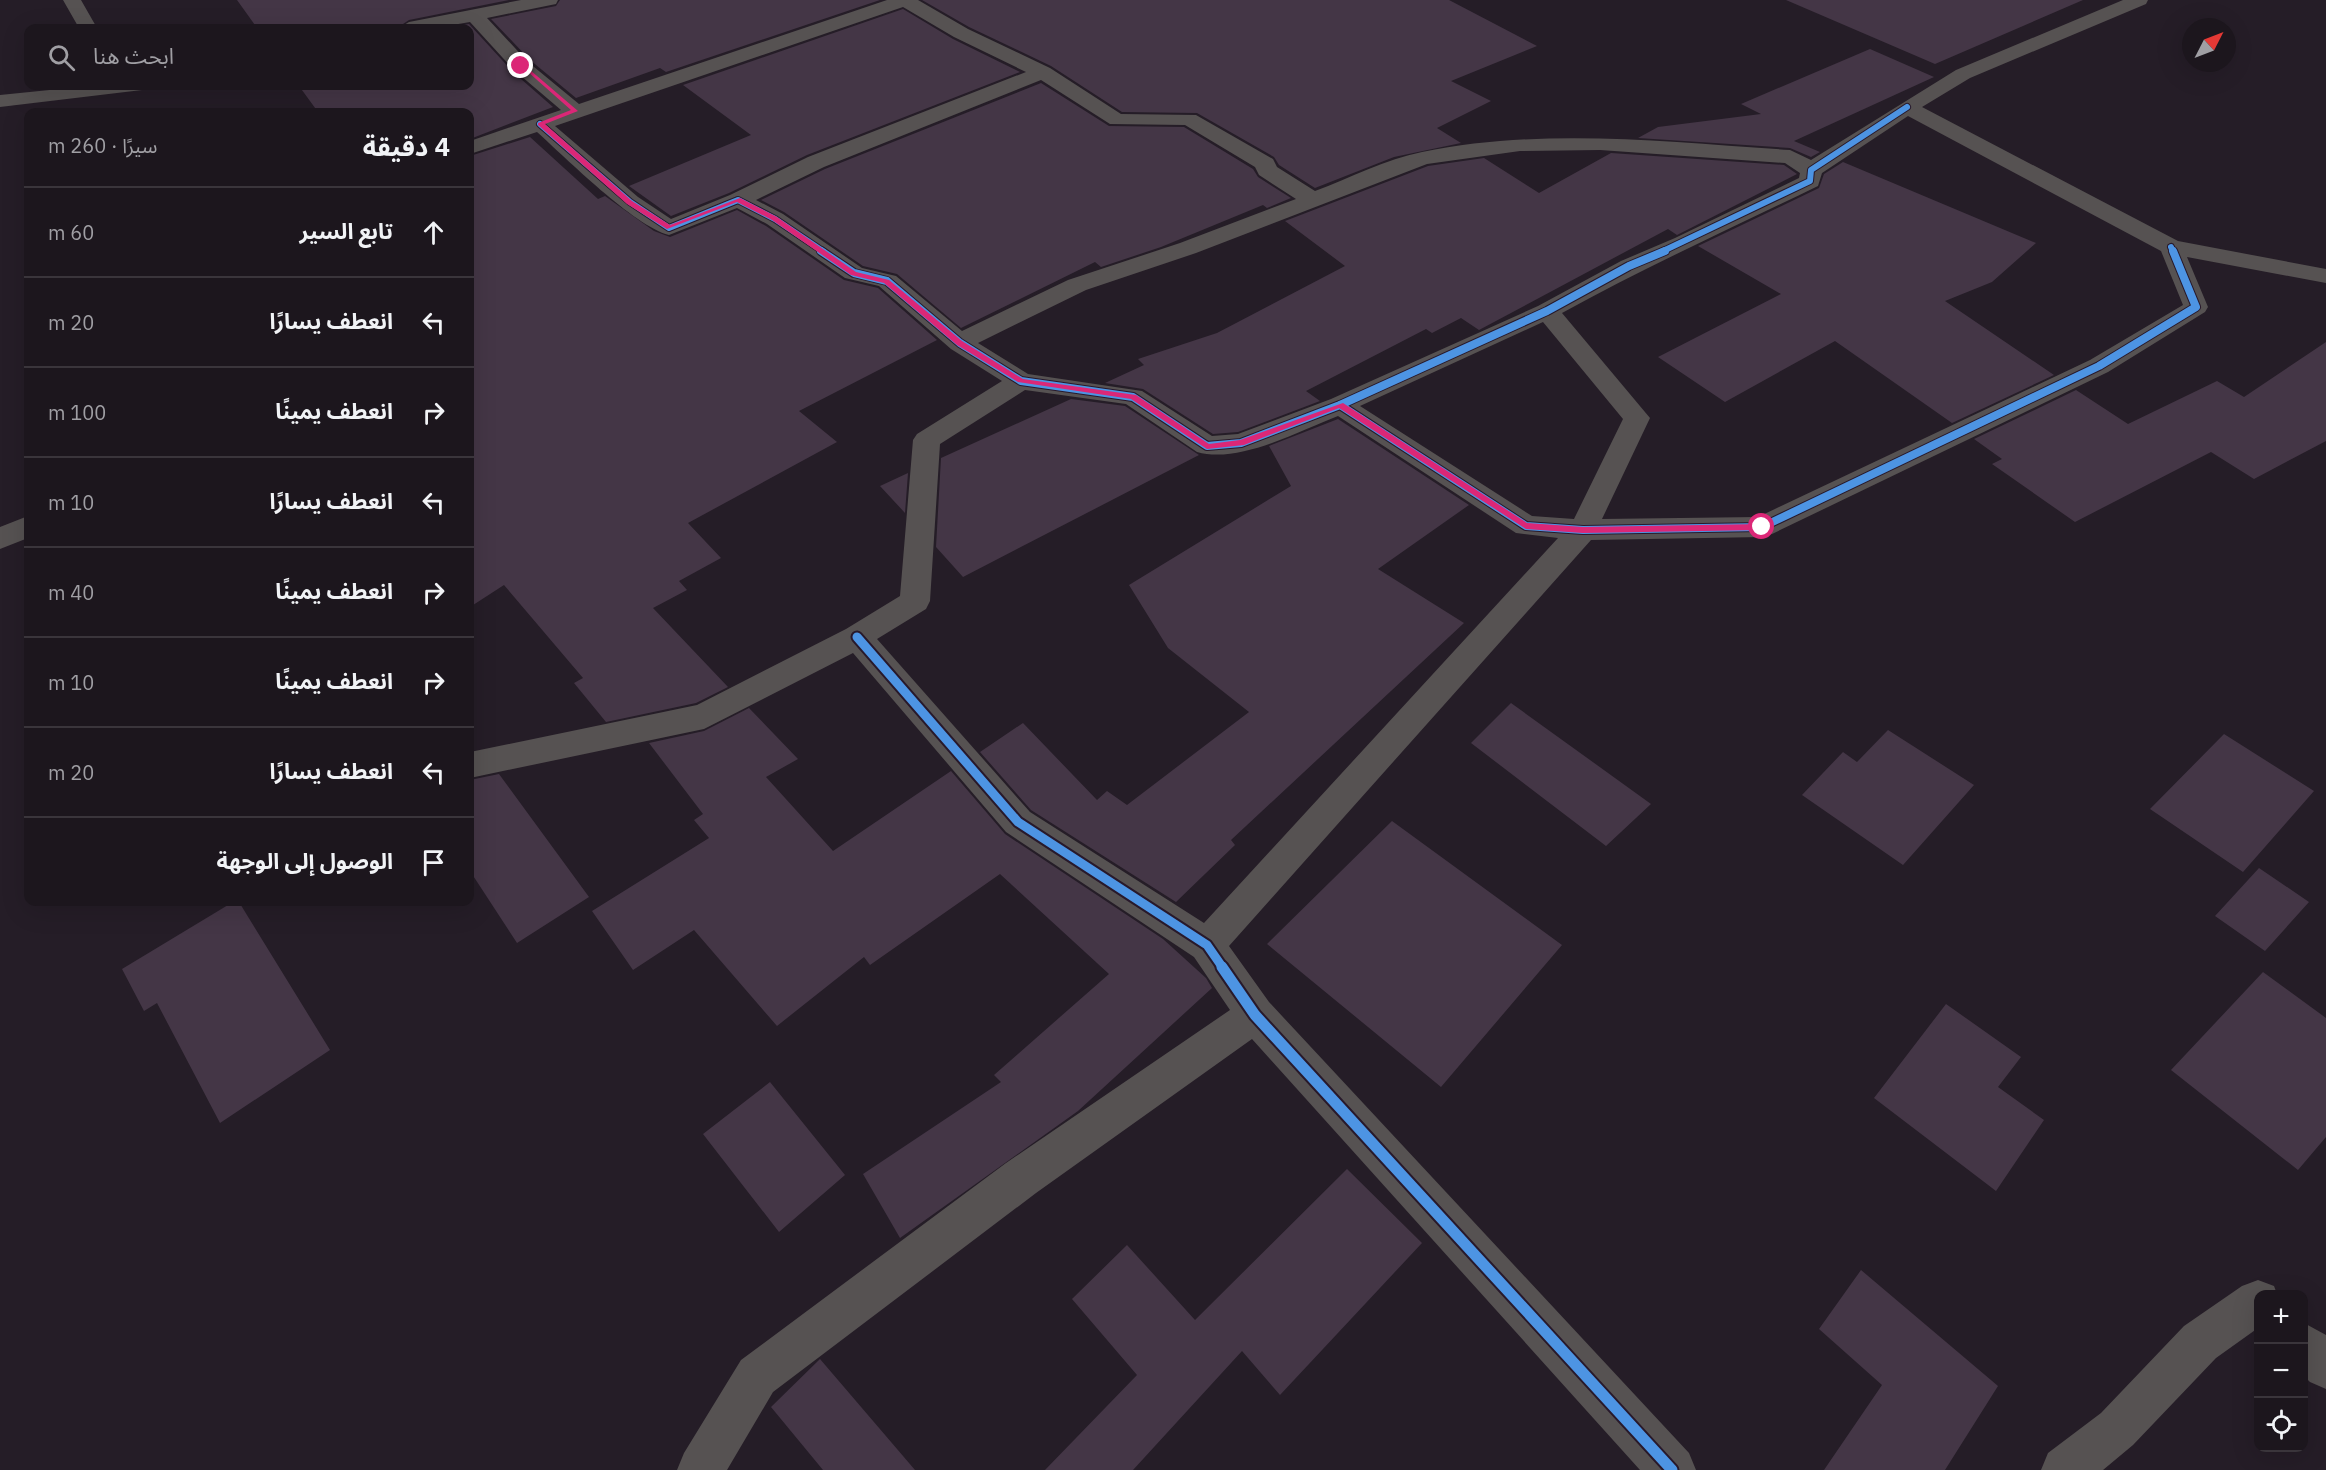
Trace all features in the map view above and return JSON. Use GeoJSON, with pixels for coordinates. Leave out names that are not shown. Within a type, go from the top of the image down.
{"type":"FeatureCollection","features":[{"type":"Feature","properties":{"kind":"street"},"geometry":{"type":"LineString","coordinates":[[72,0],[86,24]]}},
{"type":"Feature","properties":{"kind":"street"},"geometry":{"type":"LineString","coordinates":[[429,24],[549,0]]}},
{"type":"Feature","properties":{"kind":"street"},"geometry":{"type":"LineString","coordinates":[[474,147],[905,0],[962,33],[1043,72],[1117,120],[1189,119],[1265,164],[1267,170],[1313,200]]}},
{"type":"Feature","properties":{"kind":"street"},"geometry":{"type":"LineString","coordinates":[[1811,170],[1907,107],[1963,74],[2139,0]]}},
{"type":"Feature","properties":{"kind":"street"},"geometry":{"type":"LineString","coordinates":[[474,15],[521,66],[575,111]]}},
{"type":"Feature","properties":{"kind":"street"},"geometry":{"type":"LineString","coordinates":[[540,124],[630,202],[669,228],[738,200],[816,162],[1043,72]]}},
{"type":"Feature","properties":{"kind":"street"},"geometry":{"type":"LineString","coordinates":[[0,101],[17,97],[90,90]]}},
{"type":"Feature","properties":{"kind":"street"},"geometry":{"type":"LineString","coordinates":[[108,108],[111,90]]}},
{"type":"Feature","properties":{"kind":"street"},"geometry":{"type":"LineString","coordinates":[[1907,107],[2171,247],[2326,276]]}},
{"type":"Feature","properties":{"kind":"street"},"geometry":{"type":"LineString","coordinates":[[960,343],[995,323],[1077,285],[1188,248],[1423,158],[1520,145],[1600,144],[1790,158],[1811,170]]}},
{"type":"Feature","properties":{"kind":"street"},"geometry":{"type":"LineString","coordinates":[[738,200],[775,219],[854,273],[887,281],[960,343],[1021,381],[1133,397],[1207,446],[1241,443],[1340,405],[1547,311],[1629,266],[1683,243],[1810,182],[1811,170]]}},
{"type":"Feature","properties":{"kind":"street"},"geometry":{"type":"LineString","coordinates":[[1340,405],[1526,526],[1583,530],[1762,527],[2099,366],[2196,307],[2171,247]]}},
{"type":"Feature","properties":{"kind":"street"},"geometry":{"type":"LineString","coordinates":[[1207,945],[1583,530],[1637,418],[1547,311]]}},
{"type":"Feature","properties":{"kind":"street"},"geometry":{"type":"LineString","coordinates":[[474,764],[704,716],[857,637],[915,601],[927,440],[1021,381]]}},
{"type":"Feature","properties":{"kind":"street"},"geometry":{"type":"LineString","coordinates":[[0,539],[24,528]]}},
{"type":"Feature","properties":{"kind":"street"},"geometry":{"type":"LineString","coordinates":[[857,637],[1018,822],[1207,945],[1255,1015],[1672,1470]]}},
{"type":"Feature","properties":{"kind":"street"},"geometry":{"type":"LineString","coordinates":[[701,1470],[757,1376],[1021,1178],[1255,1015]]}},
{"type":"Feature","properties":{"kind":"street"},"geometry":{"type":"LineString","coordinates":[[2065,1470],[2117,1429],[2200,1342],[2254,1305]]}},
{"type":"Feature","properties":{"kind":"street"},"geometry":{"type":"LineString","coordinates":[[2308,1348],[2326,1366]]}},
{"type":"Feature","properties":{"kind":"building"},"geometry":{"type":"Polygon","coordinates":[[[237,0],[509,0],[409,20],[403,24],[254,24],[237,0]]]}},
{"type":"Feature","properties":{"kind":"building"},"geometry":{"type":"Polygon","coordinates":[[[560,0],[880,0],[666,72],[660,68],[576,98],[530,60],[491,19],[556,6],[560,0]]]}},
{"type":"Feature","properties":{"kind":"building"},"geometry":{"type":"Polygon","coordinates":[[[922,0],[1449,0],[1537,46],[1451,81],[1491,101],[1437,128],[1461,143],[1394,157],[1315,188],[1279,165],[1274,157],[1197,113],[1122,112],[1051,66],[969,27],[922,0]]]}},
{"type":"Feature","properties":{"kind":"building"},"geometry":{"type":"Polygon","coordinates":[[[1786,0],[2083,0],[1935,64],[1786,0]]]}},
{"type":"Feature","properties":{"kind":"building"},"geometry":{"type":"Polygon","coordinates":[[[903,9],[953,39],[1020,72],[807,155],[729,193],[671,216],[629,186],[751,135],[683,85],[903,9]]]}},
{"type":"Feature","properties":{"kind":"building"},"geometry":{"type":"Polygon","coordinates":[[[474,29],[513,72],[553,107],[474,137],[474,108],[315,108],[302,90],[474,90],[474,29]]]}},
{"type":"Feature","properties":{"kind":"building"},"geometry":{"type":"Polygon","coordinates":[[[1870,49],[1934,77],[1794,141],[1820,152],[1811,157],[1790,148],[1638,138],[1658,127],[1761,114],[1741,104],[1870,49]]]}},
{"type":"Feature","properties":{"kind":"building"},"geometry":{"type":"Polygon","coordinates":[[[1041,83],[1109,126],[1184,127],[1253,169],[1258,177],[1291,198],[1267,208],[1263,205],[1161,247],[1101,267],[1095,262],[961,328],[897,274],[863,266],[784,212],[761,200],[825,169],[1041,83]]]}},
{"type":"Feature","properties":{"kind":"building"},"geometry":{"type":"Polygon","coordinates":[[[530,137],[598,199],[605,196],[654,231],[670,237],[737,210],[766,226],[844,280],[878,288],[937,340],[799,411],[837,442],[688,523],[721,558],[679,581],[687,590],[653,608],[728,687],[696,703],[606,722],[574,683],[583,678],[504,585],[474,604],[474,155],[530,137]]]}},
{"type":"Feature","properties":{"kind":"building"},"geometry":{"type":"Polygon","coordinates":[[[1611,153],[1784,165],[1797,174],[1677,235],[1668,229],[1479,330],[1461,318],[1432,333],[1426,329],[1306,391],[1320,401],[1238,432],[1213,434],[1143,389],[1105,383],[1144,365],[1138,359],[1217,333],[1345,266],[1285,221],[1428,166],[1484,158],[1539,193],[1611,153]]]}},
{"type":"Feature","properties":{"kind":"building"},"geometry":{"type":"Polygon","coordinates":[[[1843,162],[2036,243],[1992,282],[1945,301],[2054,375],[1952,423],[1835,341],[1725,402],[1658,357],[1781,294],[1698,246],[1819,188],[1824,174],[1843,162]]]}},
{"type":"Feature","properties":{"kind":"building"},"geometry":{"type":"Polygon","coordinates":[[[2326,342],[2326,441],[2254,479],[2211,452],[2075,522],[1992,464],[2002,459],[1974,439],[2076,390],[2128,424],[2217,381],[2244,397],[2326,342]]]}},
{"type":"Feature","properties":{"kind":"building"},"geometry":{"type":"Polygon","coordinates":[[[1071,399],[1125,406],[1199,455],[963,577],[936,547],[941,458],[1071,399]]]}},
{"type":"Feature","properties":{"kind":"building"},"geometry":{"type":"Polygon","coordinates":[[[1338,419],[1469,505],[1378,569],[1464,623],[1231,840],[1235,845],[1176,902],[1031,810],[980,752],[1023,723],[1097,800],[1107,791],[1127,805],[1249,712],[1168,648],[1129,585],[1291,486],[1269,446],[1338,419]]]}},
{"type":"Feature","properties":{"kind":"building"},"geometry":{"type":"Polygon","coordinates":[[[908,473],[905,513],[880,486],[908,473]]]}},
{"type":"Feature","properties":{"kind":"building"},"geometry":{"type":"Polygon","coordinates":[[[1511,703],[1651,804],[1606,846],[1471,743],[1511,703]]]}},
{"type":"Feature","properties":{"kind":"building"},"geometry":{"type":"Polygon","coordinates":[[[749,708],[798,759],[766,777],[833,851],[951,771],[1005,834],[1163,939],[1206,978],[1212,988],[1078,1111],[900,1238],[863,1174],[1001,1082],[994,1075],[1109,974],[1000,874],[870,965],[864,957],[777,1026],[694,930],[633,970],[592,911],[709,838],[694,820],[703,814],[649,743],[704,731],[749,708]]]}},
{"type":"Feature","properties":{"kind":"building"},"geometry":{"type":"Polygon","coordinates":[[[1888,730],[1974,785],[1903,865],[1802,795],[1843,752],[1857,762],[1888,730]]]}},
{"type":"Feature","properties":{"kind":"building"},"geometry":{"type":"Polygon","coordinates":[[[2224,734],[2314,791],[2243,872],[2150,809],[2224,734]]]}},
{"type":"Feature","properties":{"kind":"building"},"geometry":{"type":"Polygon","coordinates":[[[499,774],[589,897],[517,943],[474,877],[474,779],[499,774]]]}},
{"type":"Feature","properties":{"kind":"building"},"geometry":{"type":"Polygon","coordinates":[[[1392,821],[1562,945],[1441,1087],[1267,944],[1392,821]]]}},
{"type":"Feature","properties":{"kind":"building"},"geometry":{"type":"Polygon","coordinates":[[[2259,868],[2309,902],[2265,951],[2215,916],[2259,868]]]}},
{"type":"Feature","properties":{"kind":"building"},"geometry":{"type":"Polygon","coordinates":[[[226,906],[241,906],[330,1050],[220,1123],[157,1003],[144,1011],[122,969],[226,906]]]}},
{"type":"Feature","properties":{"kind":"building"},"geometry":{"type":"Polygon","coordinates":[[[2263,972],[2326,1018],[2326,1137],[2298,1170],[2171,1070],[2263,972]]]}},
{"type":"Feature","properties":{"kind":"building"},"geometry":{"type":"Polygon","coordinates":[[[1946,1004],[2021,1057],[1998,1087],[2044,1120],[1996,1191],[1874,1098],[1946,1004]]]}},
{"type":"Feature","properties":{"kind":"building"},"geometry":{"type":"Polygon","coordinates":[[[770,1082],[845,1175],[779,1232],[703,1134],[770,1082]]]}},
{"type":"Feature","properties":{"kind":"building"},"geometry":{"type":"Polygon","coordinates":[[[1347,1169],[1422,1243],[1280,1395],[1242,1351],[1133,1470],[1045,1470],[1137,1375],[1072,1299],[1127,1245],[1195,1320],[1347,1169]]]}},
{"type":"Feature","properties":{"kind":"building"},"geometry":{"type":"Polygon","coordinates":[[[1861,1270],[1998,1386],[1945,1470],[1824,1470],[1882,1385],[1819,1329],[1861,1270]]]}},
{"type":"Feature","properties":{"kind":"building"},"geometry":{"type":"Polygon","coordinates":[[[820,1359],[915,1470],[823,1470],[771,1407],[820,1359]]]}},
{"type":"Feature","properties":{"kind":"cycle path"},"geometry":{"type":"LineString","coordinates":[[540,124],[630,202],[669,228],[738,200],[775,219],[854,273],[887,281],[960,343],[1021,381],[1133,397],[1207,446],[1241,443],[1340,405],[1547,311],[1629,266],[1683,243],[1810,181],[1811,170],[1907,107]]}},
{"type":"Feature","properties":{"kind":"cycle path"},"geometry":{"type":"LineString","coordinates":[[1340,405],[1526,526],[1583,530],[1762,527],[2099,366],[2196,307],[2171,247]]}},
{"type":"Feature","properties":{"kind":"cycle path"},"geometry":{"type":"LineString","coordinates":[[857,637],[1018,822],[1207,945],[1255,1015],[1672,1470]]}},
{"type":"Feature","properties":{"kind":"route"},"geometry":{"type":"LineString","coordinates":[[521,66],[575,111],[540,124],[630,202],[669,228],[738,200],[775,219],[854,273],[887,281],[960,343],[1021,381],[1133,397],[1207,446],[1241,443],[1340,405],[1526,526],[1583,530],[1762,527]]}}]}
